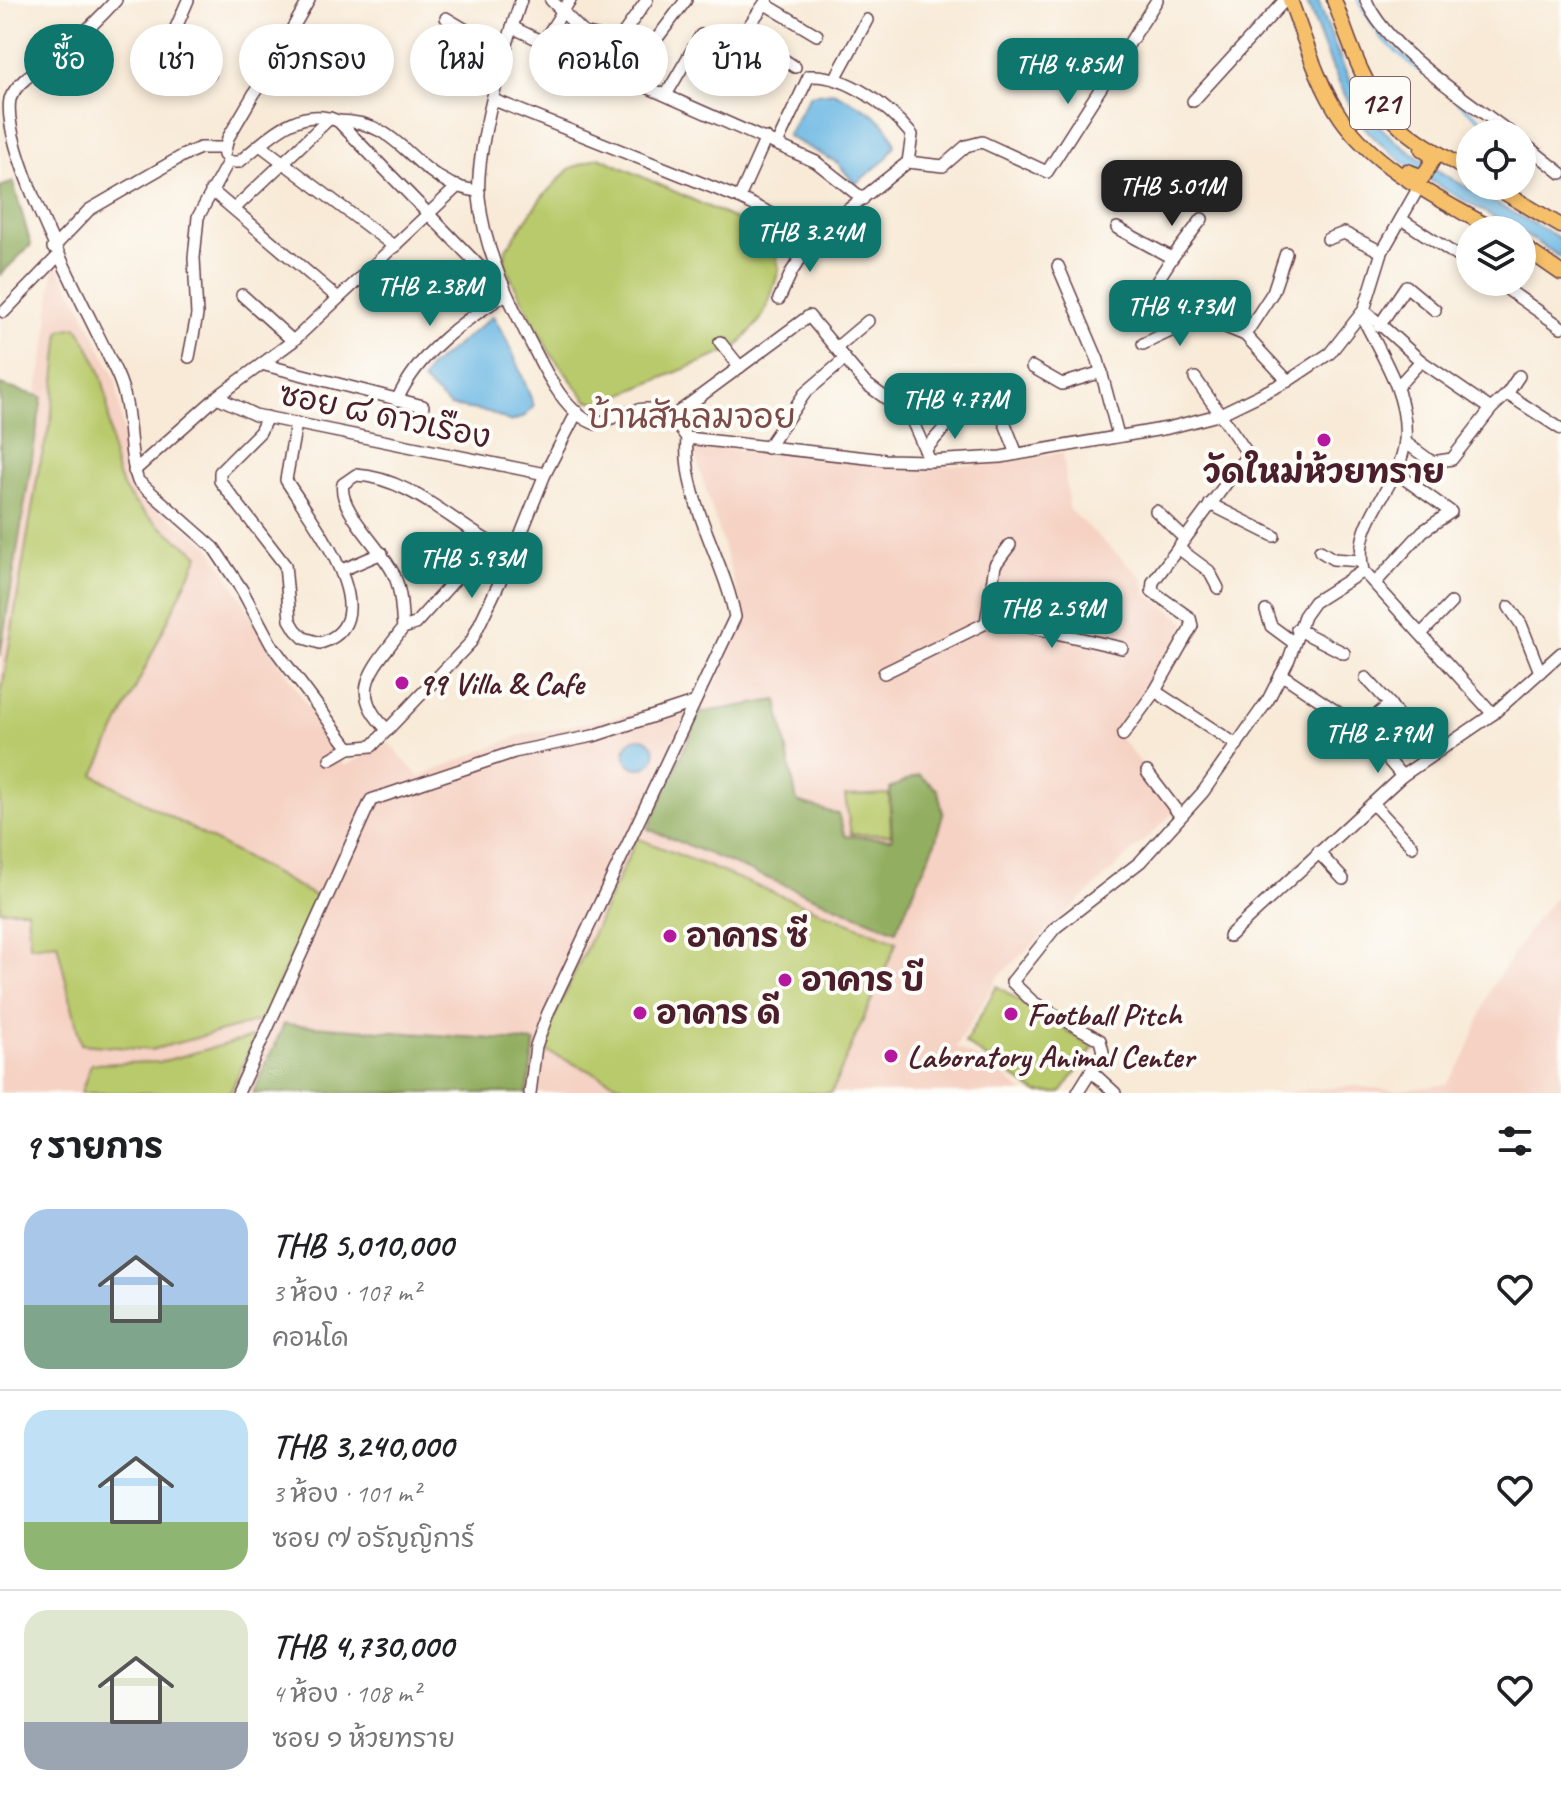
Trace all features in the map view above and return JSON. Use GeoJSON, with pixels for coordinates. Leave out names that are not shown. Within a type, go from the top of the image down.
{"type":"FeatureCollection","features":[{"type":"Feature","properties":{"kind":"main road","name":"121"},"geometry":{"type":"LineString","coordinates":[[1288,0],[1332,103],[1363,144],[1474,216]]}},
{"type":"Feature","properties":{"kind":"main road","name":"121"},"geometry":{"type":"LineString","coordinates":[[1334,0],[1359,64],[1389,115],[1412,136],[1456,165]]}},
{"type":"Feature","properties":{"kind":"main road"},"geometry":{"type":"LineString","coordinates":[[1389,115],[1397,130],[1436,161],[1456,168]]}},
{"type":"Feature","properties":{"kind":"main road"},"geometry":{"type":"LineString","coordinates":[[1424,182],[1436,161]]}},
{"type":"Feature","properties":{"kind":"main road"},"geometry":{"type":"LineString","coordinates":[[1516,200],[1559,221]]}},
{"type":"Feature","properties":{"kind":"main road"},"geometry":{"type":"LineString","coordinates":[[1536,256],[1561,273]]}},
{"type":"Feature","properties":{"kind":"street"},"geometry":{"type":"LineString","coordinates":[[116,0],[91,26],[15,90],[6,114],[6,149],[119,378],[132,432],[134,471],[143,489],[214,548],[242,590],[271,644],[349,748]]}},
{"type":"Feature","properties":{"kind":"street"},"geometry":{"type":"LineString","coordinates":[[178,24],[188,0]]}},
{"type":"Feature","properties":{"kind":"street"},"geometry":{"type":"LineString","coordinates":[[189,357],[197,315],[195,234],[198,217],[228,162],[224,148],[309,0]]}},
{"type":"Feature","properties":{"kind":"street"},"geometry":{"type":"LineString","coordinates":[[513,24],[521,0]]}},
{"type":"Feature","properties":{"kind":"street"},"geometry":{"type":"LineString","coordinates":[[551,0],[575,24]]}},
{"type":"Feature","properties":{"kind":"street"},"geometry":{"type":"LineString","coordinates":[[513,28],[541,43],[570,0]]}},
{"type":"Feature","properties":{"kind":"street"},"geometry":{"type":"LineString","coordinates":[[630,24],[647,0]]}},
{"type":"Feature","properties":{"kind":"street"},"geometry":{"type":"LineString","coordinates":[[908,162],[943,166],[966,146],[982,142],[1047,172],[1157,0]]}},
{"type":"Feature","properties":{"kind":"street"},"geometry":{"type":"LineString","coordinates":[[1193,101],[1288,0]]}},
{"type":"Feature","properties":{"kind":"street"},"geometry":{"type":"LineString","coordinates":[[1366,0],[1378,21],[1400,46],[1494,120]]}},
{"type":"Feature","properties":{"kind":"street"},"geometry":{"type":"LineString","coordinates":[[667,24],[682,2]]}},
{"type":"Feature","properties":{"kind":"street"},"geometry":{"type":"LineString","coordinates":[[751,24],[766,2],[817,35]]}},
{"type":"Feature","properties":{"kind":"street"},"geometry":{"type":"LineString","coordinates":[[446,18],[456,24]]}},
{"type":"Feature","properties":{"kind":"street"},"geometry":{"type":"LineString","coordinates":[[835,79],[867,20]]}},
{"type":"Feature","properties":{"kind":"street"},"geometry":{"type":"LineString","coordinates":[[668,92],[684,64]]}},
{"type":"Feature","properties":{"kind":"street"},"geometry":{"type":"LineString","coordinates":[[790,64],[795,67]]}},
{"type":"Feature","properties":{"kind":"street"},"geometry":{"type":"LineString","coordinates":[[739,198],[809,76],[828,75],[870,97],[898,119],[912,135],[908,162],[816,235],[792,271],[779,299]]}},
{"type":"Feature","properties":{"kind":"street"},"geometry":{"type":"LineString","coordinates":[[495,96],[480,164],[479,192],[490,246],[504,290],[546,374],[577,412],[596,424],[644,409],[672,417],[687,438],[686,451],[699,509],[735,617],[548,1013],[536,1046],[530,1093]]}},
{"type":"Feature","properties":{"kind":"street"},"geometry":{"type":"LineString","coordinates":[[668,96],[816,162],[863,199]]}},
{"type":"Feature","properties":{"kind":"street"},"geometry":{"type":"LineString","coordinates":[[494,100],[739,198],[816,235]]}},
{"type":"Feature","properties":{"kind":"street"},"geometry":{"type":"LineString","coordinates":[[228,162],[239,162],[299,118],[317,115],[354,121],[386,132],[433,172],[458,186],[479,192]]}},
{"type":"Feature","properties":{"kind":"street"},"geometry":{"type":"LineString","coordinates":[[334,120],[504,290]]}},
{"type":"Feature","properties":{"kind":"street"},"geometry":{"type":"LineString","coordinates":[[234,209],[282,162],[334,120]]}},
{"type":"Feature","properties":{"kind":"street"},"geometry":{"type":"LineString","coordinates":[[260,145],[395,247]]}},
{"type":"Feature","properties":{"kind":"street"},"geometry":{"type":"LineString","coordinates":[[4,312],[89,210],[184,155],[200,148],[224,148]]}},
{"type":"Feature","properties":{"kind":"street"},"geometry":{"type":"LineString","coordinates":[[1536,153],[1561,173]]}},
{"type":"Feature","properties":{"kind":"street"},"geometry":{"type":"LineString","coordinates":[[687,438],[885,460],[927,455],[1017,454],[1168,428],[1218,415],[1288,381],[1330,353],[1363,312],[1382,252],[1424,182]]}},
{"type":"Feature","properties":{"kind":"street"},"geometry":{"type":"LineString","coordinates":[[134,471],[217,397],[265,365],[293,341],[458,186]]}},
{"type":"Feature","properties":{"kind":"street"},"geometry":{"type":"LineString","coordinates":[[211,190],[338,298]]}},
{"type":"Feature","properties":{"kind":"street"},"geometry":{"type":"LineString","coordinates":[[1202,219],[1154,286],[1201,317],[1245,335],[1288,381]]}},
{"type":"Feature","properties":{"kind":"street"},"geometry":{"type":"LineString","coordinates":[[1401,219],[1456,255]]}},
{"type":"Feature","properties":{"kind":"street"},"geometry":{"type":"LineString","coordinates":[[1117,228],[1172,258]]}},
{"type":"Feature","properties":{"kind":"street"},"geometry":{"type":"LineString","coordinates":[[1328,239],[1344,233],[1382,252]]}},
{"type":"Feature","properties":{"kind":"street"},"geometry":{"type":"LineString","coordinates":[[1245,335],[1273,292],[1286,253]]}},
{"type":"Feature","properties":{"kind":"street"},"geometry":{"type":"LineString","coordinates":[[1058,266],[1102,372],[1118,435]]}},
{"type":"Feature","properties":{"kind":"street"},"geometry":{"type":"LineString","coordinates":[[1379,326],[1406,286],[1435,310]]}},
{"type":"Feature","properties":{"kind":"street"},"geometry":{"type":"LineString","coordinates":[[397,400],[416,364],[504,290]]}},
{"type":"Feature","properties":{"kind":"street"},"geometry":{"type":"LineString","coordinates":[[242,295],[293,341]]}},
{"type":"Feature","properties":{"kind":"street"},"geometry":{"type":"LineString","coordinates":[[1516,296],[1561,328]]}},
{"type":"Feature","properties":{"kind":"street"},"geometry":{"type":"LineString","coordinates":[[1363,312],[1421,361],[1491,409]]}},
{"type":"Feature","properties":{"kind":"street"},"geometry":{"type":"LineString","coordinates":[[1078,1092],[1103,1052],[1100,1040],[1033,1002],[1012,982],[1055,928],[1140,862],[1179,814],[1203,792],[1237,745],[1281,674],[1297,629],[1314,602],[1362,566],[1364,530],[1395,472],[1405,442],[1404,412],[1397,387],[1363,312]]}},
{"type":"Feature","properties":{"kind":"street"},"geometry":{"type":"LineString","coordinates":[[672,417],[809,316],[865,383],[904,409],[927,455]]}},
{"type":"Feature","properties":{"kind":"street"},"geometry":{"type":"LineString","coordinates":[[1143,344],[1201,317]]}},
{"type":"Feature","properties":{"kind":"street"},"geometry":{"type":"LineString","coordinates":[[836,348],[868,321]]}},
{"type":"Feature","properties":{"kind":"street"},"geometry":{"type":"LineString","coordinates":[[720,342],[740,367]]}},
{"type":"Feature","properties":{"kind":"street"},"geometry":{"type":"LineString","coordinates":[[767,448],[805,393],[845,359]]}},
{"type":"Feature","properties":{"kind":"street"},"geometry":{"type":"LineString","coordinates":[[1397,387],[1421,361]]}},
{"type":"Feature","properties":{"kind":"street"},"geometry":{"type":"LineString","coordinates":[[265,365],[423,406]]}},
{"type":"Feature","properties":{"kind":"street"},"geometry":{"type":"LineString","coordinates":[[1032,367],[1062,384],[1102,372]]}},
{"type":"Feature","properties":{"kind":"street"},"geometry":{"type":"LineString","coordinates":[[1405,442],[1432,462],[1452,459],[1519,376]]}},
{"type":"Feature","properties":{"kind":"street"},"geometry":{"type":"LineString","coordinates":[[1123,735],[1155,691],[1192,626],[1190,618],[1152,591],[1153,582],[1248,454],[1195,378]]}},
{"type":"Feature","properties":{"kind":"street"},"geometry":{"type":"LineString","coordinates":[[927,455],[986,381]]}},
{"type":"Feature","properties":{"kind":"street"},"geometry":{"type":"LineString","coordinates":[[1507,394],[1561,429]]}},
{"type":"Feature","properties":{"kind":"street","name":"ซอย ๘ ดาวเรือง"},"geometry":{"type":"LineString","coordinates":[[217,397],[267,417],[545,474]]}},
{"type":"Feature","properties":{"kind":"street"},"geometry":{"type":"LineString","coordinates":[[1000,411],[1017,454]]}},
{"type":"Feature","properties":{"kind":"street"},"geometry":{"type":"LineString","coordinates":[[330,759],[349,748],[372,746],[471,642],[513,554],[545,474],[577,412]]}},
{"type":"Feature","properties":{"kind":"street"},"geometry":{"type":"LineString","coordinates":[[267,417],[260,432],[220,472],[220,481],[285,565],[290,620],[304,638],[320,643],[336,635],[343,625],[348,602],[342,570],[286,480],[296,423]]}},
{"type":"Feature","properties":{"kind":"street"},"geometry":{"type":"LineString","coordinates":[[1376,582],[1423,531],[1451,512],[1395,472]]}},
{"type":"Feature","properties":{"kind":"street"},"geometry":{"type":"LineString","coordinates":[[403,628],[395,577],[382,553],[343,502],[341,493],[349,477],[378,479],[417,497],[488,543],[513,554]]}},
{"type":"Feature","properties":{"kind":"street"},"geometry":{"type":"LineString","coordinates":[[1210,504],[1274,536]]}},
{"type":"Feature","properties":{"kind":"street"},"geometry":{"type":"LineString","coordinates":[[1156,511],[1181,544],[1209,571],[1218,588]]}},
{"type":"Feature","properties":{"kind":"street"},"geometry":{"type":"LineString","coordinates":[[388,730],[371,715],[365,695],[373,671],[403,628],[415,624],[488,543]]}},
{"type":"Feature","properties":{"kind":"street"},"geometry":{"type":"LineString","coordinates":[[986,623],[995,565],[1010,545]]}},
{"type":"Feature","properties":{"kind":"street"},"geometry":{"type":"LineString","coordinates":[[1320,551],[1333,559],[1362,566],[1493,714]]}},
{"type":"Feature","properties":{"kind":"street"},"geometry":{"type":"LineString","coordinates":[[342,570],[382,553]]}},
{"type":"Feature","properties":{"kind":"street"},"geometry":{"type":"LineString","coordinates":[[1421,634],[1451,603]]}},
{"type":"Feature","properties":{"kind":"street"},"geometry":{"type":"LineString","coordinates":[[1509,607],[1521,624],[1540,672]]}},
{"type":"Feature","properties":{"kind":"street"},"geometry":{"type":"LineString","coordinates":[[1266,611],[1271,626],[1294,643]]}},
{"type":"Feature","properties":{"kind":"street"},"geometry":{"type":"LineString","coordinates":[[884,673],[986,623],[1021,625],[1122,648]]}},
{"type":"Feature","properties":{"kind":"street"},"geometry":{"type":"LineString","coordinates":[[1297,629],[1344,653]]}},
{"type":"Feature","properties":{"kind":"street"},"geometry":{"type":"LineString","coordinates":[[1229,936],[1402,776],[1493,714],[1561,653]]}},
{"type":"Feature","properties":{"kind":"street"},"geometry":{"type":"LineString","coordinates":[[1281,674],[1361,728],[1402,776]]}},
{"type":"Feature","properties":{"kind":"street"},"geometry":{"type":"LineString","coordinates":[[1366,678],[1390,704],[1427,758]]}},
{"type":"Feature","properties":{"kind":"street"},"geometry":{"type":"LineString","coordinates":[[1155,691],[1237,745]]}},
{"type":"Feature","properties":{"kind":"street"},"geometry":{"type":"LineString","coordinates":[[238,1093],[371,800],[514,752],[593,736],[693,703]]}},
{"type":"Feature","properties":{"kind":"street"},"geometry":{"type":"LineString","coordinates":[[1361,728],[1390,704]]}},
{"type":"Feature","properties":{"kind":"street"},"geometry":{"type":"LineString","coordinates":[[1147,772],[1179,814]]}},
{"type":"Feature","properties":{"kind":"street"},"geometry":{"type":"LineString","coordinates":[[1373,804],[1412,846]]}},
{"type":"Feature","properties":{"kind":"street"},"geometry":{"type":"LineString","coordinates":[[1318,852],[1343,879]]}},
{"type":"Feature","properties":{"kind":"street"},"geometry":{"type":"LineString","coordinates":[[1092,1072],[1115,1093]]}},
{"type":"Feature","properties":{"kind":"shaded area"},"geometry":{"type":"Polygon","coordinates":[[[54,261],[79,303],[116,380],[129,476],[145,500],[209,545],[344,766],[389,743],[419,777],[521,735],[636,713],[713,690],[745,617],[692,445],[920,467],[1002,463],[1063,452],[1069,509],[1144,579],[1146,593],[1187,622],[1156,678],[1116,733],[1179,808],[999,976],[956,1047],[997,1069],[1023,1093],[0,1093],[0,579],[46,344],[54,261]]]}},
{"type":"Feature","properties":{"kind":"shaded area"},"geometry":{"type":"Polygon","coordinates":[[[1561,891],[1561,1093],[1272,1093],[1355,1086],[1397,1091],[1447,1084],[1465,1056],[1491,988],[1536,920],[1561,891]]]}},
{"type":"Feature","properties":{"kind":"green space"},"geometry":{"type":"Polygon","coordinates":[[[599,157],[772,236],[779,270],[761,319],[736,348],[601,403],[587,400],[550,353],[504,265],[506,249],[542,197],[569,169],[599,157]]]}},
{"type":"Feature","properties":{"kind":"green space"},"geometry":{"type":"Polygon","coordinates":[[[13,182],[31,245],[0,275],[0,187],[13,182]]]}},
{"type":"Feature","properties":{"kind":"green space"},"geometry":{"type":"Polygon","coordinates":[[[77,327],[103,381],[113,458],[125,490],[150,517],[199,555],[94,775],[317,897],[263,1020],[151,1050],[81,1044],[57,943],[30,946],[27,910],[0,910],[0,701],[39,467],[51,421],[60,330],[77,327]]]}},
{"type":"Feature","properties":{"kind":"green space"},"geometry":{"type":"Polygon","coordinates":[[[0,385],[42,397],[0,656],[0,385]]]}},
{"type":"Feature","properties":{"kind":"green space"},"geometry":{"type":"Polygon","coordinates":[[[777,700],[797,802],[838,814],[845,836],[892,839],[890,788],[919,775],[938,790],[943,814],[934,846],[896,931],[648,829],[700,713],[777,700]]]}},
{"type":"Feature","properties":{"kind":"green space"},"geometry":{"type":"Polygon","coordinates":[[[889,794],[891,835],[851,834],[845,796],[889,794]]]}},
{"type":"Feature","properties":{"kind":"green space"},"geometry":{"type":"Polygon","coordinates":[[[637,838],[897,942],[831,1093],[637,1093],[540,1048],[637,838]]]}},
{"type":"Feature","properties":{"kind":"green space","name":"Football Pitch"},"geometry":{"type":"Polygon","coordinates":[[[997,986],[1093,1048],[1061,1093],[1037,1093],[965,1043],[997,986]]]}},
{"type":"Feature","properties":{"kind":"green space"},"geometry":{"type":"Polygon","coordinates":[[[284,1024],[535,1042],[527,1093],[253,1093],[284,1024]]]}},
{"type":"Feature","properties":{"kind":"green space"},"geometry":{"type":"Polygon","coordinates":[[[256,1036],[230,1093],[81,1093],[91,1064],[160,1062],[256,1036]]]}},
{"type":"Feature","properties":{"kind":"water"},"geometry":{"type":"Polygon","coordinates":[[[1306,0],[1318,0],[1352,86],[1368,112],[1383,130],[1404,147],[1456,181],[1456,195],[1420,174],[1370,134],[1354,112],[1306,0]]]}},
{"type":"Feature","properties":{"kind":"water"},"geometry":{"type":"Polygon","coordinates":[[[833,92],[879,119],[892,135],[895,145],[886,159],[855,184],[838,163],[787,136],[810,95],[833,92]]]}},
{"type":"Feature","properties":{"kind":"water"},"geometry":{"type":"Polygon","coordinates":[[[1464,200],[1489,200],[1519,216],[1492,216],[1464,200]]]}},
{"type":"Feature","properties":{"kind":"water"},"geometry":{"type":"Polygon","coordinates":[[[1536,225],[1561,240],[1561,258],[1538,242],[1536,225]]]}},
{"type":"Feature","properties":{"kind":"water"},"geometry":{"type":"Polygon","coordinates":[[[493,316],[510,346],[534,406],[525,416],[511,422],[489,412],[450,406],[423,381],[429,368],[493,316]]]}},
{"type":"Feature","properties":{"kind":"water"},"geometry":{"type":"Polygon","coordinates":[[[640,738],[646,739],[654,747],[654,759],[646,767],[640,768],[634,767],[626,759],[625,753],[626,747],[634,739],[640,738]]]}},
{"type":"Feature","properties":{"kind":"waterway"},"geometry":{"type":"LineString","coordinates":[[1358,0],[1381,38],[1423,74]]}},
{"type":"Feature","properties":{"kind":"waterway"},"geometry":{"type":"LineString","coordinates":[[1439,86],[1481,120]]}},
{"type":"Feature","properties":{"kind":"waterway"},"geometry":{"type":"LineString","coordinates":[[1536,164],[1561,184]]}},
{"type":"Feature","properties":{"kind":"place","name":"วัดใหม่ห้วยทราย"},"geometry":{"type":"Point","coordinates":[1324,440]}},
{"type":"Feature","properties":{"kind":"place","name":"99 Villa & Cafe"},"geometry":{"type":"Point","coordinates":[402,683]}},
{"type":"Feature","properties":{"kind":"place","name":"อาคาร ซี"},"geometry":{"type":"Point","coordinates":[670,936]}},
{"type":"Feature","properties":{"kind":"place","name":"อาคาร บี"},"geometry":{"type":"Point","coordinates":[785,980]}},
{"type":"Feature","properties":{"kind":"place","name":"อาคาร ดี"},"geometry":{"type":"Point","coordinates":[640,1013]}},
{"type":"Feature","properties":{"kind":"place","name":"Football Pitch"},"geometry":{"type":"Point","coordinates":[1011,1014]}},
{"type":"Feature","properties":{"kind":"place","name":"Laboratory Animal Center"},"geometry":{"type":"Point","coordinates":[891,1056]}},
{"type":"Feature","properties":{"kind":"district","name":"บ้านสันลมจอย"},"geometry":{"type":"Point","coordinates":[692,416]}}]}
